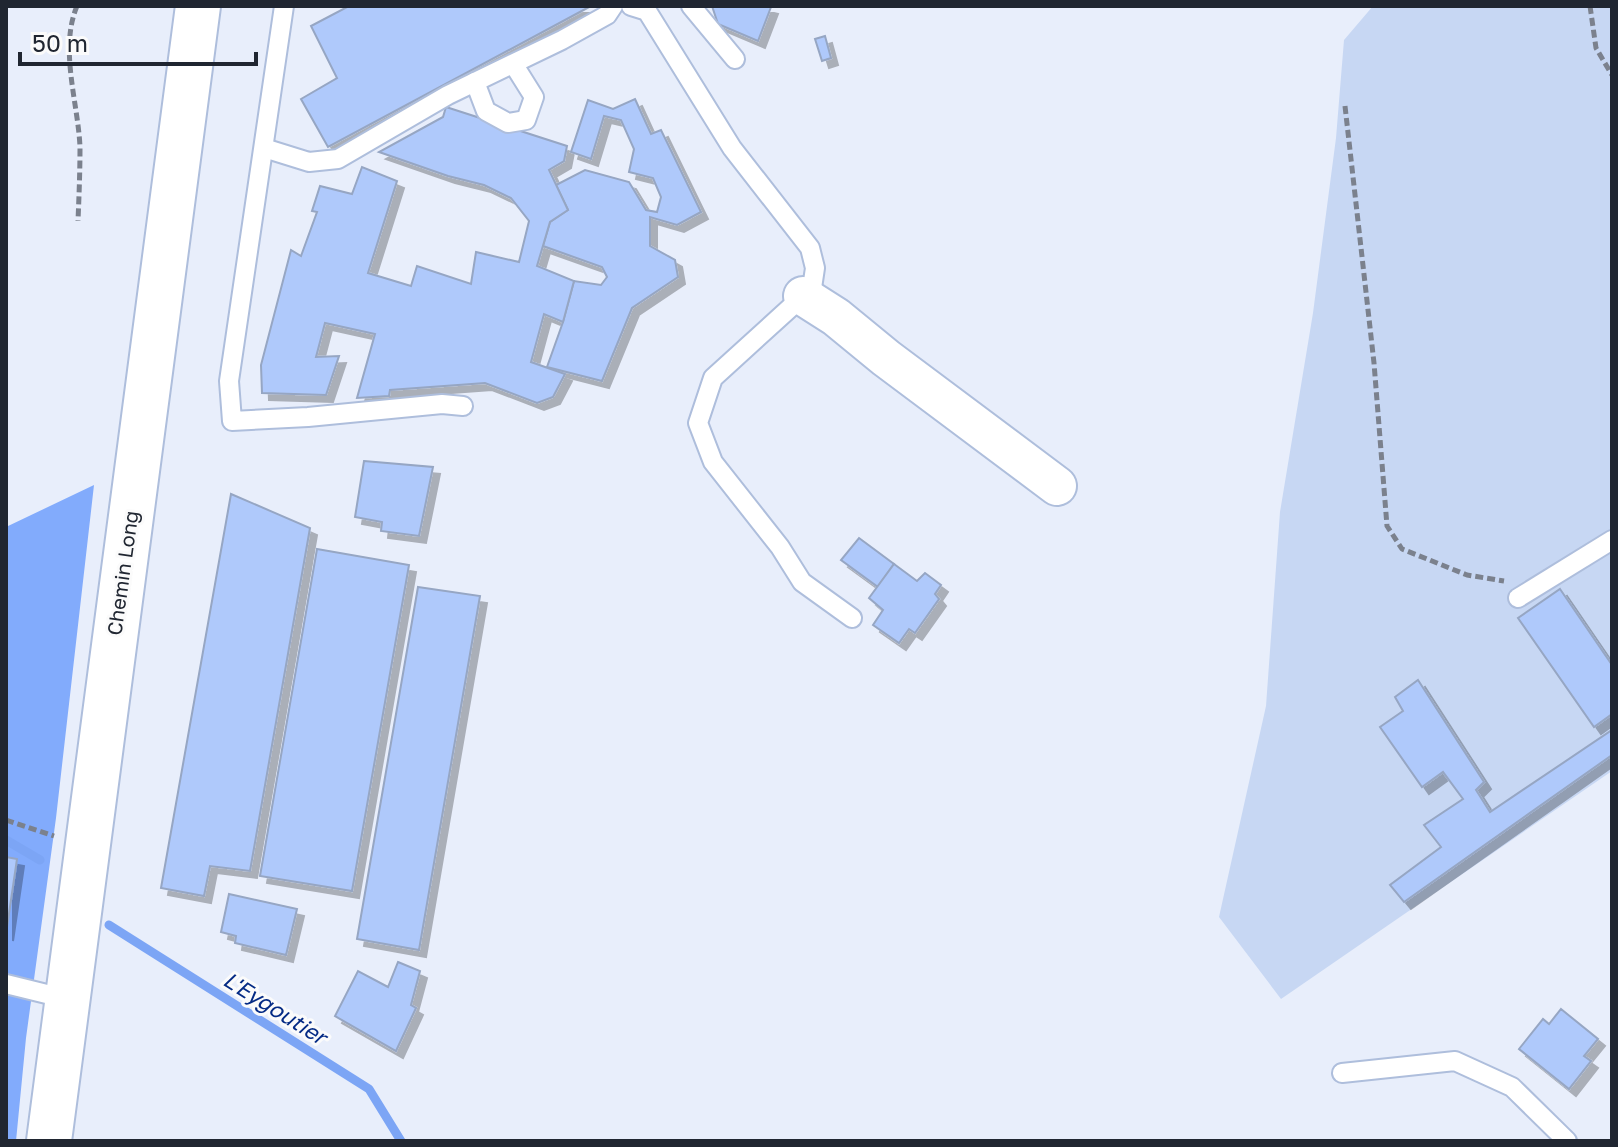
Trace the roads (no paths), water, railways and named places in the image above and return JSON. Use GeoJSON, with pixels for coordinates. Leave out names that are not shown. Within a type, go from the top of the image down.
{"type":"FeatureCollection","features":[{"type":"Feature","properties":{"kind":"main road","name":"Chemin Long"},"geometry":{"type":"LineString","coordinates":[[49,1141],[198,6]]}},
{"type":"Feature","properties":{"kind":"street"},"geometry":{"type":"LineString","coordinates":[[803,296],[836,317],[1057,486]]}},
{"type":"Feature","properties":{"kind":"lane"},"geometry":{"type":"LineString","coordinates":[[284,6],[229,381],[232,421],[442,404],[463,406]]}},
{"type":"Feature","properties":{"kind":"lane"},"geometry":{"type":"LineString","coordinates":[[264,148],[309,162],[338,159],[448,95],[514,65],[607,15],[613,6]]}},
{"type":"Feature","properties":{"kind":"lane"},"geometry":{"type":"LineString","coordinates":[[631,6],[647,11],[732,148],[810,248],[815,268],[812,288],[713,378],[698,423],[713,462],[780,547],[802,582],[852,618]]}},
{"type":"Feature","properties":{"kind":"lane"},"geometry":{"type":"LineString","coordinates":[[691,6],[735,59]]}},
{"type":"Feature","properties":{"kind":"lane"},"geometry":{"type":"LineString","coordinates":[[475,82],[486,111],[508,123],[526,120],[534,97],[514,65]]}},
{"type":"Feature","properties":{"kind":"lane"},"geometry":{"type":"LineString","coordinates":[[1518,598],[1612,540]]}},
{"type":"Feature","properties":{"kind":"lane"},"geometry":{"type":"LineString","coordinates":[[6,984],[67,999]]}},
{"type":"Feature","properties":{"kind":"lane"},"geometry":{"type":"LineString","coordinates":[[1342,1073],[1455,1061],[1512,1087],[1567,1141]]}},
{"type":"Feature","properties":{"kind":"waterway","name":"L'Eygoutier"},"geometry":{"type":"LineString","coordinates":[[6,840],[40,860]]}},
{"type":"Feature","properties":{"kind":"waterway","name":"L'Eygoutier"},"geometry":{"type":"LineString","coordinates":[[109,925],[369,1089],[401,1141]]}}]}
